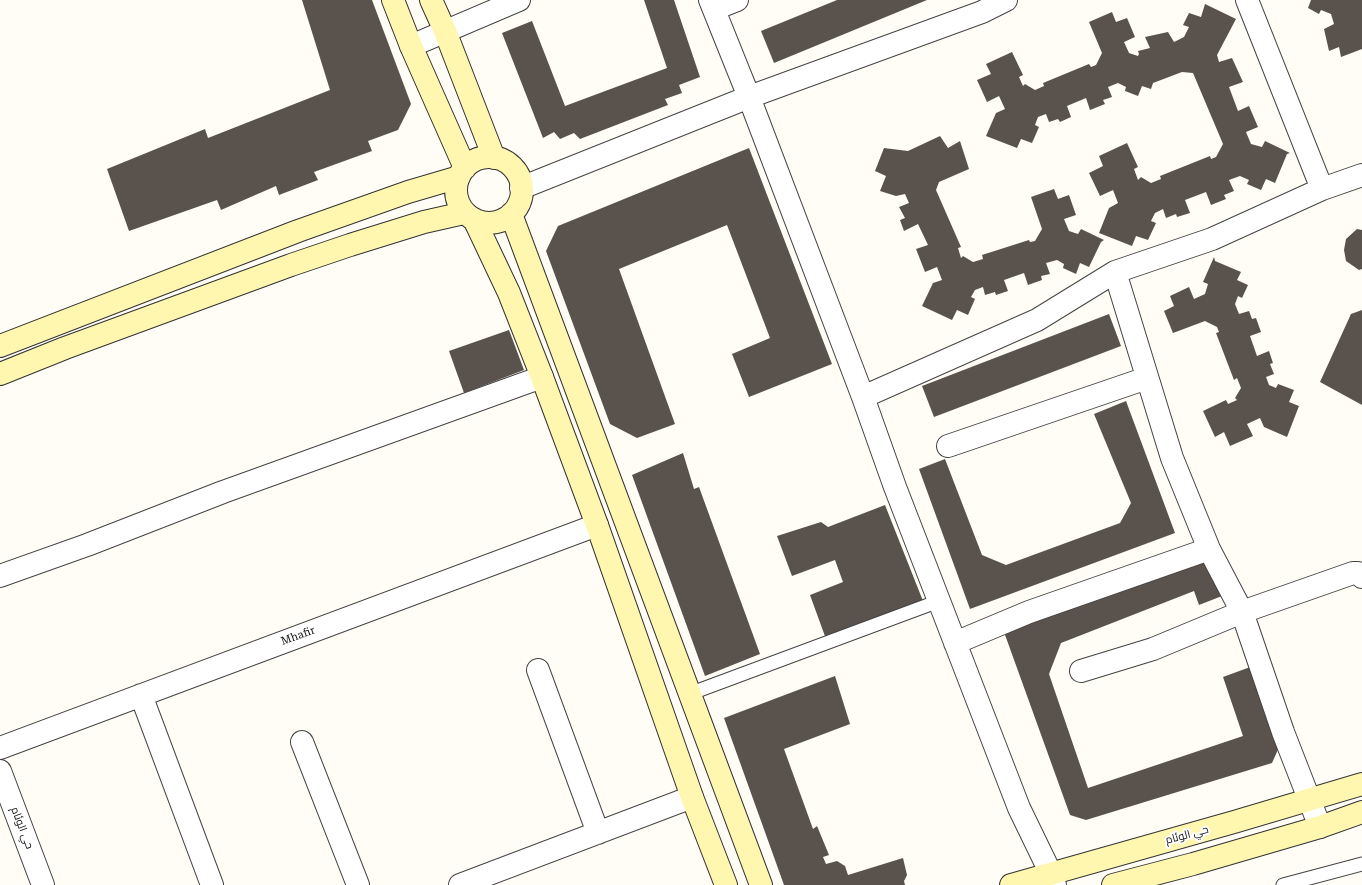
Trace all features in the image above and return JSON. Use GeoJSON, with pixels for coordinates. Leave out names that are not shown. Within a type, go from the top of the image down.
{"type":"FeatureCollection","features":[{"type":"Feature","properties":{"kind":"street"},"geometry":{"type":"LineString","coordinates":[[393,0],[462,172]]}},
{"type":"Feature","properties":{"kind":"street"},"geometry":{"type":"LineString","coordinates":[[431,0],[445,31],[494,158]]}},
{"type":"Feature","properties":{"kind":"street"},"geometry":{"type":"LineString","coordinates":[[411,46],[519,0]]}},
{"type":"Feature","properties":{"kind":"street"},"geometry":{"type":"LineString","coordinates":[[737,0],[712,5],[749,97],[864,397],[895,487],[1019,808],[1053,879]]}},
{"type":"Feature","properties":{"kind":"street"},"geometry":{"type":"LineString","coordinates":[[522,188],[749,97],[982,12],[1006,0]]}},
{"type":"Feature","properties":{"kind":"street"},"geometry":{"type":"LineString","coordinates":[[1247,0],[1322,189]]}},
{"type":"Feature","properties":{"kind":"street"},"geometry":{"type":"LineString","coordinates":[[0,374],[64,348],[306,260],[424,222],[469,216],[483,223],[493,223],[503,220],[517,207],[522,188],[519,177],[513,168],[504,161],[494,158],[483,158],[473,161],[462,172],[456,186],[456,196],[469,216],[509,293],[542,377],[597,524],[692,797],[726,885]]}},
{"type":"Feature","properties":{"kind":"street"},"geometry":{"type":"LineString","coordinates":[[0,346],[298,231],[462,172]]}},
{"type":"Feature","properties":{"kind":"street"},"geometry":{"type":"LineString","coordinates":[[864,397],[1036,320],[1115,272],[1212,240],[1322,189],[1362,176]]}},
{"type":"Feature","properties":{"kind":"street"},"geometry":{"type":"LineString","coordinates":[[511,214],[761,885]]}},
{"type":"Feature","properties":{"kind":"street"},"geometry":{"type":"LineString","coordinates":[[1115,272],[1172,458],[1209,548],[1242,612],[1283,732],[1320,826]]}},
{"type":"Feature","properties":{"kind":"street"},"geometry":{"type":"LineString","coordinates":[[0,576],[87,545],[223,492],[542,377]]}},
{"type":"Feature","properties":{"kind":"street"},"geometry":{"type":"LineString","coordinates":[[948,446],[1147,378]]}},
{"type":"Feature","properties":{"kind":"street","name":"Mhafir"},"geometry":{"type":"LineString","coordinates":[[0,748],[597,524]]}},
{"type":"Feature","properties":{"kind":"street"},"geometry":{"type":"LineString","coordinates":[[955,643],[1029,612],[1209,548]]}},
{"type":"Feature","properties":{"kind":"street"},"geometry":{"type":"LineString","coordinates":[[1081,671],[1153,649],[1242,612],[1353,573],[1358,573],[1362,577]]}},
{"type":"Feature","properties":{"kind":"street"},"geometry":{"type":"LineString","coordinates":[[538,670],[598,833]]}},
{"type":"Feature","properties":{"kind":"street"},"geometry":{"type":"LineString","coordinates":[[141,695],[212,885]]}},
{"type":"Feature","properties":{"kind":"street"},"geometry":{"type":"LineString","coordinates":[[302,742],[358,885]]}},
{"type":"Feature","properties":{"kind":"street","name":"حي الوئام"},"geometry":{"type":"LineString","coordinates":[[0,771],[43,885]]}},
{"type":"Feature","properties":{"kind":"street","name":"حي الوئام"},"geometry":{"type":"LineString","coordinates":[[1011,885],[1053,879],[1234,822],[1362,784]]}},
{"type":"Feature","properties":{"kind":"street"},"geometry":{"type":"LineString","coordinates":[[460,885],[692,797]]}},
{"type":"Feature","properties":{"kind":"street"},"geometry":{"type":"LineString","coordinates":[[1113,885],[1193,864],[1362,812]]}},
{"type":"Feature","properties":{"kind":"lane"},"geometry":{"type":"LineString","coordinates":[[689,694],[939,601]]}},
{"type":"Feature","properties":{"kind":"lane"},"geometry":{"type":"LineString","coordinates":[[1283,885],[1362,864]]}},
{"type":"Feature","properties":{"kind":"building"},"geometry":{"type":"Polygon","coordinates":[[[302,0],[372,0],[411,104],[398,130],[368,141],[372,151],[314,172],[318,180],[279,195],[276,186],[221,210],[217,200],[129,231],[107,169],[205,129],[208,138],[330,90],[302,0]]]}},
{"type":"Feature","properties":{"kind":"building"},"geometry":{"type":"Polygon","coordinates":[[[644,0],[674,0],[700,77],[679,85],[682,93],[665,99],[668,105],[580,139],[574,133],[560,139],[554,132],[543,138],[502,33],[532,21],[565,106],[667,68],[644,0]]]}},
{"type":"Feature","properties":{"kind":"building"},"geometry":{"type":"Polygon","coordinates":[[[837,0],[927,0],[774,63],[761,31],[837,0]]]}},
{"type":"Feature","properties":{"kind":"building"},"geometry":{"type":"Polygon","coordinates":[[[1311,0],[1362,0],[1362,49],[1341,57],[1339,47],[1329,51],[1324,29],[1334,24],[1331,14],[1321,10],[1319,14],[1308,8],[1311,0]]]}},
{"type":"Feature","properties":{"kind":"building"},"geometry":{"type":"Polygon","coordinates":[[[1205,4],[1236,19],[1217,55],[1219,62],[1232,58],[1243,82],[1229,87],[1238,111],[1249,106],[1258,127],[1246,132],[1251,144],[1262,147],[1265,141],[1290,153],[1287,154],[1275,183],[1266,179],[1261,190],[1247,184],[1249,180],[1240,176],[1229,180],[1234,191],[1224,195],[1226,199],[1211,205],[1206,192],[1185,200],[1190,213],[1177,217],[1176,214],[1166,218],[1163,209],[1155,213],[1151,221],[1156,223],[1148,240],[1136,236],[1132,246],[1099,233],[1109,208],[1118,203],[1113,190],[1100,196],[1089,173],[1103,166],[1099,156],[1127,143],[1138,167],[1134,169],[1138,180],[1141,177],[1151,183],[1161,179],[1160,176],[1210,156],[1211,159],[1216,157],[1223,144],[1193,73],[1182,72],[1153,83],[1151,89],[1142,86],[1138,96],[1125,91],[1126,87],[1118,83],[1108,87],[1112,97],[1103,100],[1105,104],[1090,110],[1086,98],[1067,106],[1071,117],[1060,122],[1058,119],[1049,122],[1046,114],[1038,117],[1035,125],[1039,127],[1032,143],[1021,139],[1017,148],[986,136],[996,113],[1005,109],[999,96],[987,102],[977,80],[991,74],[986,64],[1012,52],[1023,75],[1019,77],[1023,86],[1025,84],[1035,90],[1044,86],[1043,83],[1089,64],[1091,67],[1096,65],[1102,53],[1089,22],[1112,12],[1116,22],[1127,18],[1135,37],[1124,42],[1129,53],[1138,56],[1138,51],[1150,48],[1145,37],[1168,32],[1174,42],[1184,37],[1189,27],[1183,25],[1189,13],[1201,17],[1205,4]]]}},
{"type":"Feature","properties":{"kind":"building"},"geometry":{"type":"Polygon","coordinates":[[[940,136],[948,148],[960,141],[969,169],[939,182],[936,190],[961,247],[958,248],[961,258],[963,256],[973,262],[983,259],[982,255],[1029,240],[1030,242],[1035,241],[1042,229],[1031,197],[1054,189],[1058,199],[1069,195],[1076,215],[1064,219],[1069,231],[1078,234],[1081,229],[1104,240],[1101,242],[1089,267],[1080,263],[1076,274],[1063,268],[1064,264],[1057,260],[1046,263],[1050,274],[1041,276],[1042,280],[1028,285],[1024,273],[1004,280],[1008,291],[996,295],[995,292],[985,295],[983,287],[975,290],[971,297],[975,299],[968,315],[957,310],[952,320],[922,306],[933,283],[942,280],[937,267],[925,272],[916,249],[928,245],[918,224],[904,231],[900,220],[905,218],[899,207],[909,203],[905,194],[896,196],[880,191],[886,176],[875,171],[884,148],[908,151],[940,136]]]}},
{"type":"Feature","properties":{"kind":"building"},"geometry":{"type":"Polygon","coordinates":[[[749,148],[832,364],[749,397],[732,354],[770,338],[727,225],[619,269],[675,424],[637,438],[610,424],[546,251],[558,226],[749,148]]]}},
{"type":"Feature","properties":{"kind":"building"},"geometry":{"type":"Polygon","coordinates":[[[1357,229],[1362,230],[1362,269],[1359,270],[1346,261],[1344,250],[1346,239],[1357,229]]]}},
{"type":"Feature","properties":{"kind":"building"},"geometry":{"type":"Polygon","coordinates":[[[1214,257],[1215,261],[1241,272],[1237,280],[1248,285],[1242,298],[1238,296],[1235,304],[1239,314],[1249,311],[1252,319],[1256,318],[1261,332],[1250,336],[1257,356],[1269,351],[1273,363],[1270,364],[1274,374],[1266,377],[1269,385],[1276,388],[1278,384],[1294,390],[1289,402],[1299,406],[1287,437],[1264,427],[1260,418],[1247,424],[1253,436],[1230,446],[1224,432],[1215,437],[1203,411],[1226,400],[1228,404],[1237,400],[1235,398],[1241,388],[1237,378],[1234,380],[1216,333],[1219,332],[1217,327],[1205,321],[1173,333],[1164,311],[1174,306],[1170,296],[1189,287],[1194,299],[1205,294],[1208,284],[1203,282],[1214,257]]]}},
{"type":"Feature","properties":{"kind":"building"},"geometry":{"type":"Polygon","coordinates":[[[1362,310],[1362,405],[1320,382],[1351,314],[1362,310]]]}},
{"type":"Feature","properties":{"kind":"building"},"geometry":{"type":"Polygon","coordinates":[[[1109,314],[1121,346],[934,417],[922,386],[1109,314]]]}},
{"type":"Feature","properties":{"kind":"building"},"geometry":{"type":"Polygon","coordinates":[[[509,330],[524,370],[464,393],[449,351],[509,330]]]}},
{"type":"Feature","properties":{"kind":"building"},"geometry":{"type":"Polygon","coordinates":[[[1126,401],[1175,533],[970,609],[919,469],[945,459],[982,555],[1006,565],[1120,523],[1131,503],[1094,414],[1126,401]]]}},
{"type":"Feature","properties":{"kind":"building"},"geometry":{"type":"Polygon","coordinates":[[[683,453],[694,489],[699,487],[760,654],[705,676],[632,475],[683,453]]]}},
{"type":"Feature","properties":{"kind":"building"},"geometry":{"type":"Polygon","coordinates":[[[885,505],[923,601],[826,639],[810,595],[843,582],[835,560],[792,576],[777,536],[821,522],[828,527],[885,505]]]}},
{"type":"Feature","properties":{"kind":"building"},"geometry":{"type":"Polygon","coordinates":[[[1197,561],[1211,565],[1222,596],[1199,605],[1194,591],[1061,643],[1049,674],[1088,788],[1243,736],[1223,677],[1253,666],[1280,745],[1272,763],[1086,820],[1070,815],[1004,632],[1197,561]]]}},
{"type":"Feature","properties":{"kind":"building"},"geometry":{"type":"Polygon","coordinates":[[[835,676],[850,724],[784,749],[813,829],[817,826],[829,855],[823,857],[826,864],[837,861],[845,866],[848,875],[903,858],[907,875],[904,881],[905,885],[784,885],[724,718],[835,676]]]}}]}
